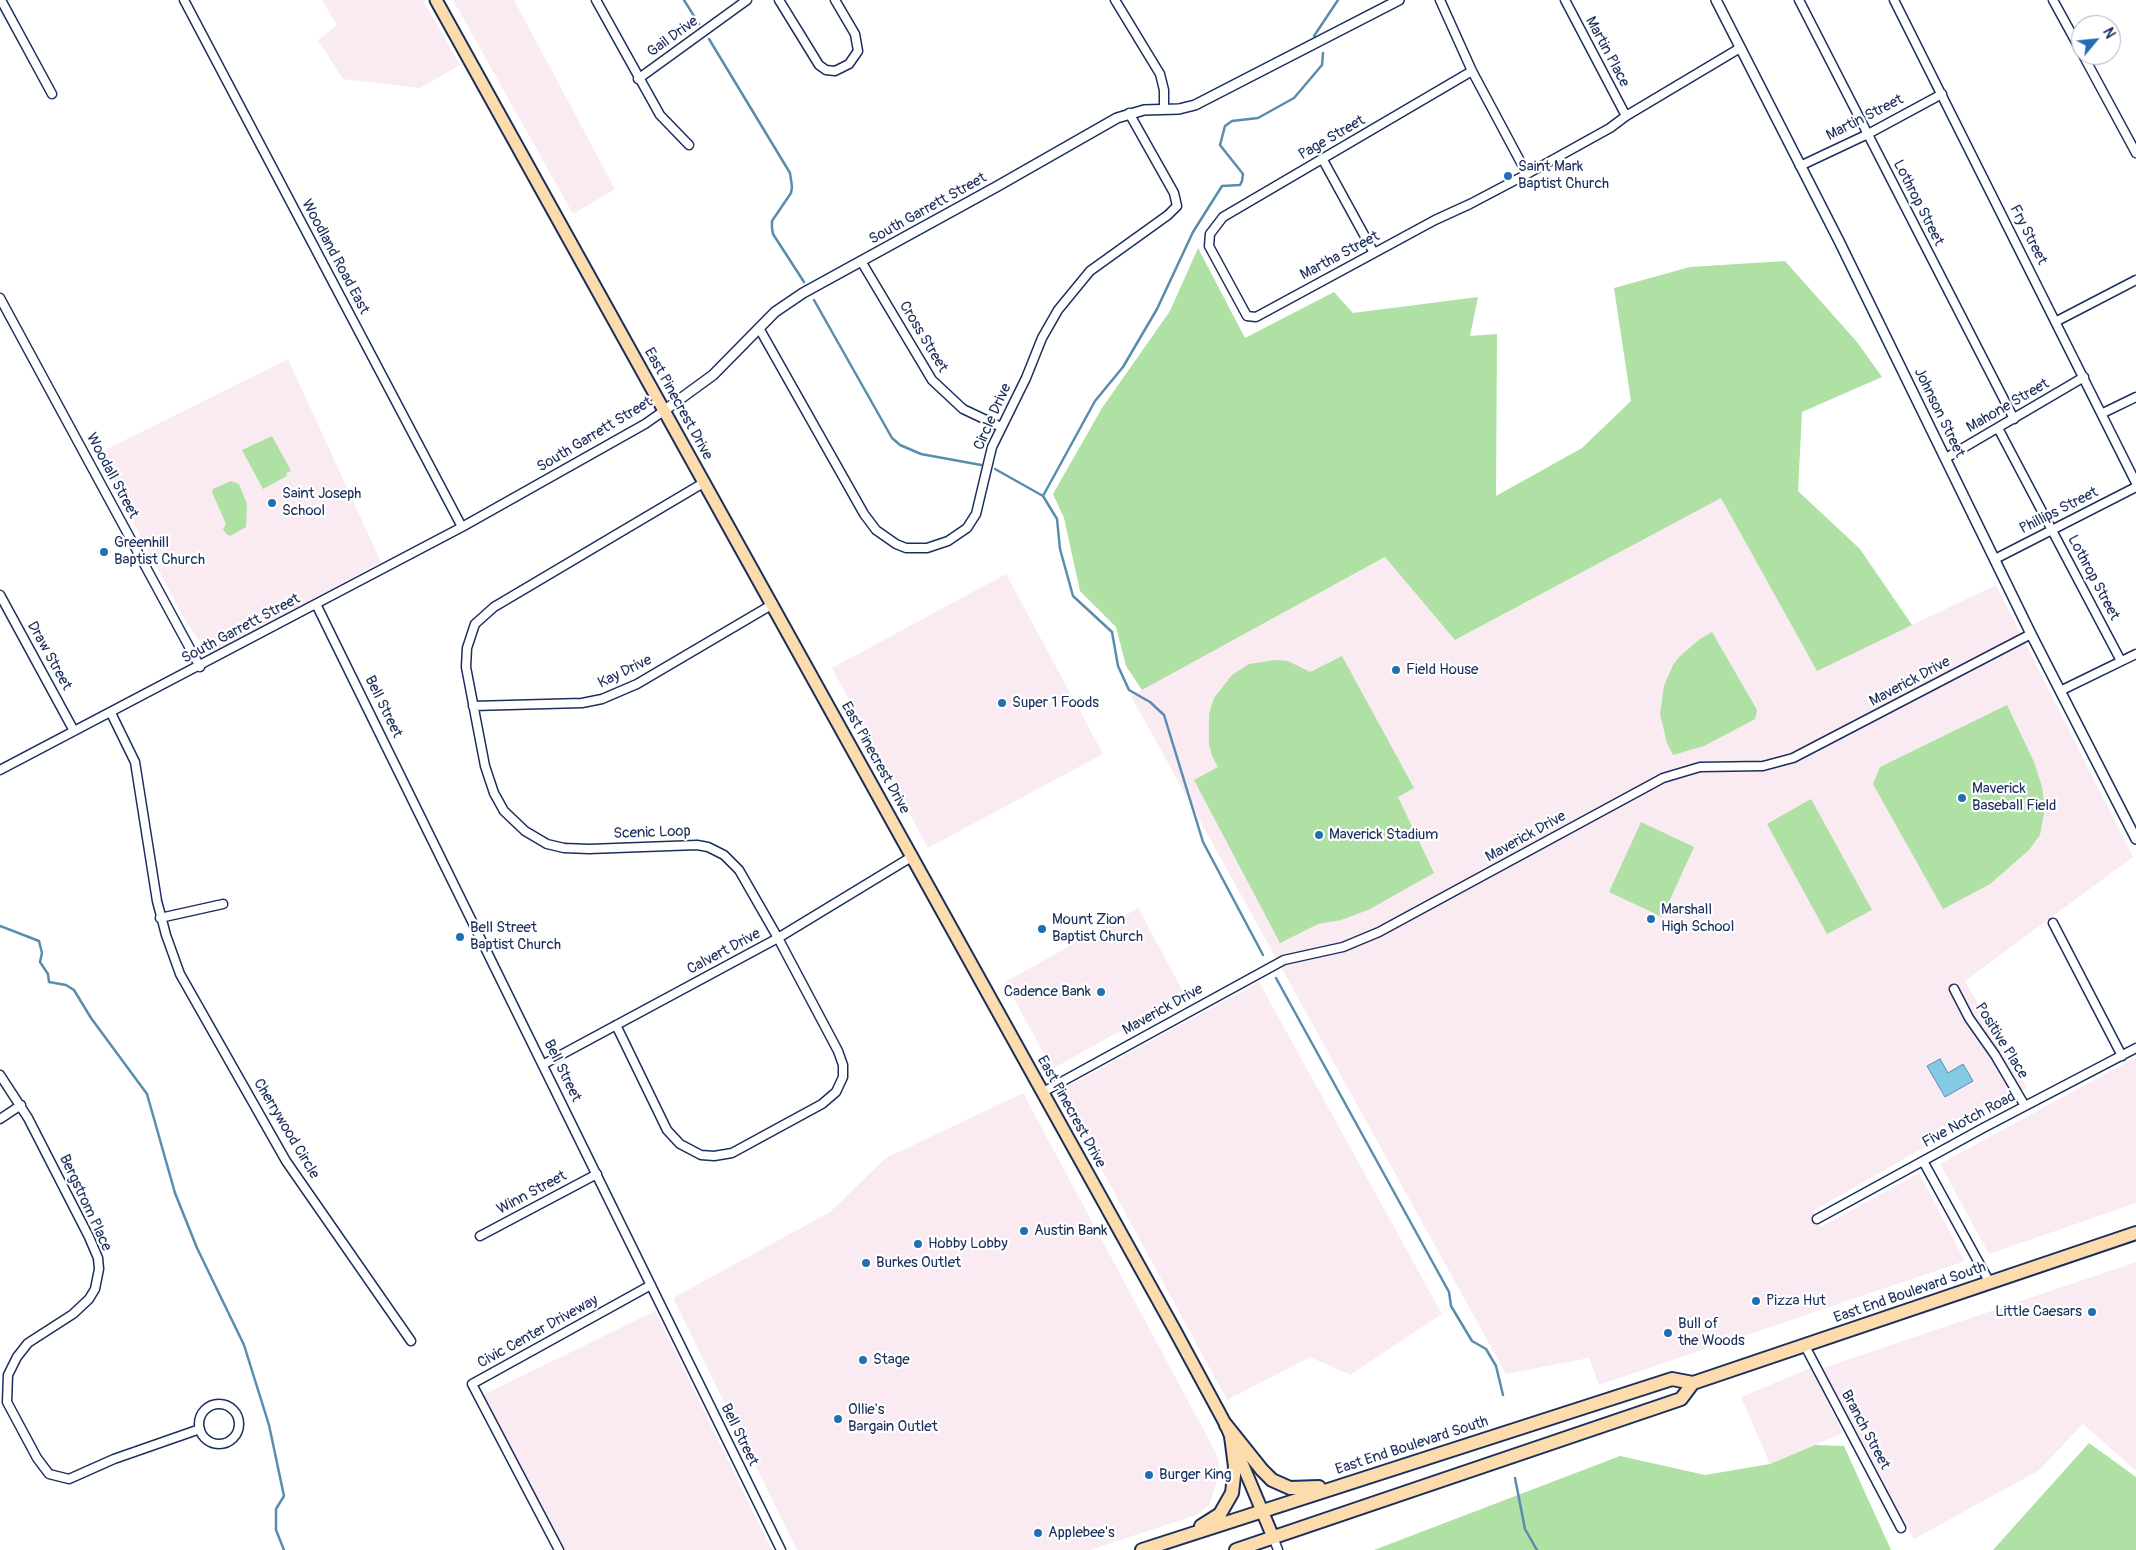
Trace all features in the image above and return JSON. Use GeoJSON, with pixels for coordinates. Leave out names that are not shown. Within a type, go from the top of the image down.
{"type":"FeatureCollection","features":[{"type":"Feature","properties":{"kind":"highway","name":"East End Boulevard South"},"geometry":{"type":"LineString","coordinates":[[1142,1550],[1672,1379],[1693,1383],[2136,1233]]}},
{"type":"Feature","properties":{"kind":"highway","name":"East End Boulevard South"},"geometry":{"type":"LineString","coordinates":[[1236,1550],[1680,1399],[1693,1383]]}},
{"type":"Feature","properties":{"kind":"highway"},"geometry":{"type":"LineString","coordinates":[[1228,1430],[1262,1470],[1279,1484],[1290,1488],[1305,1489],[1347,1484]]}},
{"type":"Feature","properties":{"kind":"highway"},"geometry":{"type":"LineString","coordinates":[[1179,1538],[1215,1518],[1229,1500],[1235,1476],[1228,1430]]}},
{"type":"Feature","properties":{"kind":"main road","name":"East Pinecrest Drive"},"geometry":{"type":"LineString","coordinates":[[436,0],[913,856],[1228,1430],[1273,1537]]}},
{"type":"Feature","properties":{"kind":"street"},"geometry":{"type":"LineString","coordinates":[[1,0],[52,94]]}},
{"type":"Feature","properties":{"kind":"street","name":"Woodland Road East"},"geometry":{"type":"LineString","coordinates":[[184,0],[462,527]]}},
{"type":"Feature","properties":{"kind":"street"},"geometry":{"type":"LineString","coordinates":[[596,0],[638,79],[660,115],[689,145]]}},
{"type":"Feature","properties":{"kind":"street","name":"Gail Drive"},"geometry":{"type":"LineString","coordinates":[[638,79],[748,0]]}},
{"type":"Feature","properties":{"kind":"street"},"geometry":{"type":"LineString","coordinates":[[779,0],[819,65],[826,70],[835,71],[849,64],[858,51],[855,34],[836,0]]}},
{"type":"Feature","properties":{"kind":"street"},"geometry":{"type":"LineString","coordinates":[[1115,0],[1160,74],[1164,90],[1164,109]]}},
{"type":"Feature","properties":{"kind":"street","name":"South Garrett Street"},"geometry":{"type":"LineString","coordinates":[[0,770],[200,667],[462,527],[646,424],[713,375],[759,328],[788,302],[1117,118],[1144,110],[1187,108],[1204,101],[1399,0]]}},
{"type":"Feature","properties":{"kind":"street"},"geometry":{"type":"LineString","coordinates":[[1440,0],[1472,71],[1527,174]]}},
{"type":"Feature","properties":{"kind":"street","name":"Martin Place"},"geometry":{"type":"LineString","coordinates":[[1565,0],[1626,116]]}},
{"type":"Feature","properties":{"kind":"street","name":"Johnson Street"},"geometry":{"type":"LineString","coordinates":[[1716,0],[1946,458],[2031,634],[2136,839]]}},
{"type":"Feature","properties":{"kind":"street","name":"Lothrop Street"},"geometry":{"type":"LineString","coordinates":[[1799,0],[2014,419]]}},
{"type":"Feature","properties":{"kind":"street","name":"Fry Street"},"geometry":{"type":"LineString","coordinates":[[1894,0],[2057,321],[2136,483]]}},
{"type":"Feature","properties":{"kind":"street"},"geometry":{"type":"LineString","coordinates":[[2053,0],[2071,33]]}},
{"type":"Feature","properties":{"kind":"street","name":"Martha Street"},"geometry":{"type":"LineString","coordinates":[[1210,234],[1211,251],[1245,314],[1252,317],[1435,220],[1527,174],[1610,128],[1626,116],[1740,48]]}},
{"type":"Feature","properties":{"kind":"street"},"geometry":{"type":"LineString","coordinates":[[2088,65],[2136,153]]}},
{"type":"Feature","properties":{"kind":"street","name":"Page Street"},"geometry":{"type":"LineString","coordinates":[[1210,234],[1228,212],[1323,160],[1472,71]]}},
{"type":"Feature","properties":{"kind":"street","name":"Martin Street"},"geometry":{"type":"LineString","coordinates":[[1800,166],[1868,134],[1942,94]]}},
{"type":"Feature","properties":{"kind":"street","name":"Circle Drive"},"geometry":{"type":"LineString","coordinates":[[759,328],[864,514],[876,530],[896,544],[914,549],[936,546],[967,528],[980,506],[989,456],[1001,427],[1026,378],[1042,338],[1069,294],[1090,271],[1168,216],[1177,206],[1174,193],[1129,114]]}},
{"type":"Feature","properties":{"kind":"street"},"geometry":{"type":"LineString","coordinates":[[1323,160],[1374,253]]}},
{"type":"Feature","properties":{"kind":"street","name":"Cross Street"},"geometry":{"type":"LineString","coordinates":[[861,261],[938,387],[963,409],[1001,427]]}},
{"type":"Feature","properties":{"kind":"street"},"geometry":{"type":"LineString","coordinates":[[2057,321],[2136,280]]}},
{"type":"Feature","properties":{"kind":"street","name":"Woodall Street"},"geometry":{"type":"LineString","coordinates":[[0,298],[200,667]]}},
{"type":"Feature","properties":{"kind":"street","name":"Mahone Street"},"geometry":{"type":"LineString","coordinates":[[1946,458],[2084,377]]}},
{"type":"Feature","properties":{"kind":"street"},"geometry":{"type":"LineString","coordinates":[[2103,414],[2136,397]]}},
{"type":"Feature","properties":{"kind":"street","name":"Lothrop Street"},"geometry":{"type":"LineString","coordinates":[[1998,428],[2121,661]]}},
{"type":"Feature","properties":{"kind":"street","name":"Scenic Loop"},"geometry":{"type":"LineString","coordinates":[[616,1025],[663,1123],[680,1144],[695,1153],[707,1156],[721,1156],[739,1150],[828,1101],[836,1092],[843,1077],[843,1065],[838,1052],[778,938],[738,870],[724,855],[708,847],[697,845],[572,849],[548,844],[524,831],[504,810],[491,785],[473,706],[466,657],[472,630],[479,618],[494,607],[705,482]]}},
{"type":"Feature","properties":{"kind":"street","name":"Phillips Street"},"geometry":{"type":"LineString","coordinates":[[1995,559],[2136,487]]}},
{"type":"Feature","properties":{"kind":"street","name":"Draw Street"},"geometry":{"type":"LineString","coordinates":[[0,595],[74,731]]}},
{"type":"Feature","properties":{"kind":"street","name":"Bell Street"},"geometry":{"type":"LineString","coordinates":[[316,604],[544,1064],[781,1550]]}},
{"type":"Feature","properties":{"kind":"street","name":"Kay Drive"},"geometry":{"type":"LineString","coordinates":[[473,706],[582,703],[602,699],[637,684],[773,604]]}},
{"type":"Feature","properties":{"kind":"street","name":"Maverick Drive"},"geometry":{"type":"LineString","coordinates":[[1043,1092],[1284,960],[1343,947],[1379,932],[1654,782],[1691,769],[1718,765],[1763,766],[1793,758],[2031,634]]}},
{"type":"Feature","properties":{"kind":"street"},"geometry":{"type":"LineString","coordinates":[[2060,690],[2136,654]]}},
{"type":"Feature","properties":{"kind":"street","name":"Cherrywood Circle"},"geometry":{"type":"LineString","coordinates":[[111,712],[133,757],[138,774],[160,918],[180,974],[280,1150],[411,1341]]}},
{"type":"Feature","properties":{"kind":"street","name":"Calvert Drive"},"geometry":{"type":"LineString","coordinates":[[544,1064],[778,938],[913,856]]}},
{"type":"Feature","properties":{"kind":"street"},"geometry":{"type":"LineString","coordinates":[[160,918],[223,904]]}},
{"type":"Feature","properties":{"kind":"street"},"geometry":{"type":"LineString","coordinates":[[2053,923],[2122,1056]]}},
{"type":"Feature","properties":{"kind":"street","name":"Positive Place"},"geometry":{"type":"LineString","coordinates":[[1954,989],[1969,1018],[1988,1045],[2025,1106]]}},
{"type":"Feature","properties":{"kind":"street","name":"Five Notch Road"},"geometry":{"type":"LineString","coordinates":[[1817,1219],[1923,1160],[2136,1048]]}},
{"type":"Feature","properties":{"kind":"street","name":"Bergstrom Place"},"geometry":{"type":"LineString","coordinates":[[0,1075],[21,1105],[98,1258],[99,1269],[95,1289],[88,1299],[72,1314],[28,1343],[17,1357],[8,1375],[7,1402],[37,1458],[49,1474],[69,1479],[114,1459],[200,1429]]}},
{"type":"Feature","properties":{"kind":"street"},"geometry":{"type":"LineString","coordinates":[[0,1119],[21,1105]]}},
{"type":"Feature","properties":{"kind":"street"},"geometry":{"type":"LineString","coordinates":[[1923,1160],[1990,1283]]}},
{"type":"Feature","properties":{"kind":"street","name":"Winn Street"},"geometry":{"type":"LineString","coordinates":[[480,1236],[597,1174]]}},
{"type":"Feature","properties":{"kind":"street","name":"Civic Center Driveway"},"geometry":{"type":"LineString","coordinates":[[559,1550],[472,1384],[651,1285]]}},
{"type":"Feature","properties":{"kind":"street","name":"Branch Street"},"geometry":{"type":"LineString","coordinates":[[1805,1346],[1901,1528]]}},
{"type":"Feature","properties":{"kind":"street"},"geometry":{"type":"LineString","coordinates":[[213,1405],[226,1405],[233,1410],[238,1418],[238,1432],[232,1439],[224,1443],[211,1442],[204,1437],[200,1429],[200,1416],[213,1405]]}},
{"type":"Feature","properties":{"kind":"street"},"geometry":{"type":"LineString","coordinates":[[1273,1537],[1278,1550]]}},
{"type":"Feature","properties":{"kind":"shaded area"},"geometry":{"type":"Polygon","coordinates":[[[322,0],[423,0],[460,65],[420,88],[343,79],[318,40],[337,25],[322,0]]]}},
{"type":"Feature","properties":{"kind":"shaded area"},"geometry":{"type":"Polygon","coordinates":[[[453,0],[514,0],[615,189],[573,214],[453,0]]]}},
{"type":"Feature","properties":{"kind":"shaded area"},"geometry":{"type":"Polygon","coordinates":[[[288,359],[381,562],[210,655],[186,622],[97,454],[288,359]]]}},
{"type":"Feature","properties":{"kind":"shaded area","name":"Marshall High School"},"geometry":{"type":"Polygon","coordinates":[[[1721,497],[1817,670],[1996,585],[2133,857],[1965,981],[2027,1088],[1813,1211],[1821,1227],[1919,1173],[1965,1261],[1599,1385],[1589,1358],[1506,1374],[1131,696],[1386,557],[1456,640],[1721,497]]]}},
{"type":"Feature","properties":{"kind":"shaded area"},"geometry":{"type":"Polygon","coordinates":[[[1006,574],[1103,754],[928,848],[832,668],[1006,574]]]}},
{"type":"Feature","properties":{"kind":"shaded area"},"geometry":{"type":"Polygon","coordinates":[[[1138,908],[1185,995],[1052,1069],[1005,982],[1138,908]]]}},
{"type":"Feature","properties":{"kind":"shaded area"},"geometry":{"type":"Polygon","coordinates":[[[1259,982],[1442,1314],[1350,1375],[1310,1357],[1227,1400],[1059,1091],[1259,982]]]}},
{"type":"Feature","properties":{"kind":"shaded area"},"geometry":{"type":"Polygon","coordinates":[[[2136,1057],[2136,1203],[1989,1254],[1940,1164],[2136,1057]]]}},
{"type":"Feature","properties":{"kind":"shaded area"},"geometry":{"type":"Polygon","coordinates":[[[1023,1093],[1215,1451],[1219,1461],[1218,1479],[1209,1505],[1196,1515],[1090,1550],[797,1550],[673,1298],[830,1212],[886,1158],[1023,1093]]]}},
{"type":"Feature","properties":{"kind":"shaded area"},"geometry":{"type":"Polygon","coordinates":[[[2136,1262],[2136,1471],[2083,1424],[2038,1471],[1914,1539],[1823,1368],[2136,1262]]]}},
{"type":"Feature","properties":{"kind":"shaded area"},"geometry":{"type":"Polygon","coordinates":[[[655,1311],[772,1550],[557,1550],[481,1396],[655,1311]]]}},
{"type":"Feature","properties":{"kind":"shaded area"},"geometry":{"type":"Polygon","coordinates":[[[1811,1368],[1843,1433],[1770,1464],[1741,1397],[1811,1368]]]}},
{"type":"Feature","properties":{"kind":"green space"},"geometry":{"type":"Polygon","coordinates":[[[1198,248],[1245,338],[1334,292],[1353,313],[1478,297],[1470,336],[1497,334],[1496,496],[1582,448],[1631,401],[1614,288],[1690,267],[1785,261],[1857,342],[1882,377],[1802,412],[1798,491],[1860,549],[1912,625],[1817,671],[1721,498],[1455,640],[1385,557],[1142,690],[1126,666],[1116,627],[1080,591],[1064,518],[1053,494],[1102,408],[1170,311],[1198,248]]]}},
{"type":"Feature","properties":{"kind":"green space"},"geometry":{"type":"Polygon","coordinates":[[[272,436],[291,471],[286,473],[287,476],[263,489],[242,450],[272,436]]]}},
{"type":"Feature","properties":{"kind":"green space"},"geometry":{"type":"Polygon","coordinates":[[[231,481],[239,484],[247,504],[246,527],[230,536],[223,529],[226,524],[212,492],[213,489],[231,481]]]}},
{"type":"Feature","properties":{"kind":"green space"},"geometry":{"type":"Polygon","coordinates":[[[1712,632],[1757,710],[1755,719],[1704,746],[1673,755],[1667,743],[1660,714],[1664,686],[1673,665],[1680,656],[1700,639],[1712,632]]]}},
{"type":"Feature","properties":{"kind":"green space","name":"Maverick Stadium"},"geometry":{"type":"Polygon","coordinates":[[[1342,656],[1414,788],[1398,797],[1434,873],[1368,910],[1341,920],[1318,924],[1280,943],[1194,780],[1218,767],[1212,756],[1209,744],[1209,714],[1214,698],[1232,675],[1249,664],[1275,660],[1288,661],[1310,672],[1342,656]]]}},
{"type":"Feature","properties":{"kind":"green space","name":"Maverick Baseball Field"},"geometry":{"type":"Polygon","coordinates":[[[2007,705],[2034,762],[2042,787],[2045,808],[2040,835],[2029,850],[1990,884],[1943,909],[1873,784],[1880,767],[2007,705]]]}},
{"type":"Feature","properties":{"kind":"green space"},"geometry":{"type":"Polygon","coordinates":[[[1811,799],[1872,910],[1827,934],[1767,824],[1811,799]]]}},
{"type":"Feature","properties":{"kind":"green space"},"geometry":{"type":"Polygon","coordinates":[[[1641,822],[1694,847],[1662,917],[1609,892],[1641,822]]]}},
{"type":"Feature","properties":{"kind":"green space"},"geometry":{"type":"Polygon","coordinates":[[[2089,1443],[2136,1477],[2136,1550],[1993,1550],[2089,1443]]]}},
{"type":"Feature","properties":{"kind":"green space"},"geometry":{"type":"Polygon","coordinates":[[[1815,1445],[1844,1446],[1891,1550],[1374,1550],[1620,1456],[1705,1475],[1770,1464],[1815,1445]]]}},
{"type":"Feature","properties":{"kind":"water"},"geometry":{"type":"Polygon","coordinates":[[[1940,1059],[1948,1073],[1963,1064],[1973,1081],[1945,1097],[1927,1066],[1940,1059]]]}},
{"type":"Feature","properties":{"kind":"waterway"},"geometry":{"type":"LineString","coordinates":[[684,0],[699,24]]}},
{"type":"Feature","properties":{"kind":"waterway"},"geometry":{"type":"LineString","coordinates":[[1314,36],[1338,0]]}},
{"type":"Feature","properties":{"kind":"waterway"},"geometry":{"type":"LineString","coordinates":[[709,39],[790,173],[791,193],[772,221],[772,228],[773,234],[804,282]]}},
{"type":"Feature","properties":{"kind":"waterway"},"geometry":{"type":"LineString","coordinates":[[1263,955],[1203,842],[1164,715],[1150,702],[1129,690],[1118,666],[1112,632],[1073,596],[1060,549],[1057,519],[1043,496],[1095,401],[1123,367],[1157,309],[1193,232],[1222,186],[1240,185],[1242,181],[1243,174],[1220,145],[1225,126],[1232,121],[1258,118],[1294,98],[1322,65],[1323,53]]}},
{"type":"Feature","properties":{"kind":"waterway"},"geometry":{"type":"LineString","coordinates":[[814,300],[892,438],[900,445],[921,454],[981,465]]}},
{"type":"Feature","properties":{"kind":"waterway"},"geometry":{"type":"LineString","coordinates":[[995,469],[1043,496]]}},
{"type":"Feature","properties":{"kind":"waterway"},"geometry":{"type":"LineString","coordinates":[[0,926],[39,941],[42,953],[40,962],[48,974],[49,982],[66,985],[74,990],[91,1018],[147,1094],[175,1193],[197,1248],[244,1345],[269,1425],[284,1496],[276,1509],[276,1530],[284,1550]]}},
{"type":"Feature","properties":{"kind":"waterway"},"geometry":{"type":"LineString","coordinates":[[1276,978],[1449,1292],[1451,1306],[1472,1341],[1486,1349],[1496,1366],[1503,1395]]}},
{"type":"Feature","properties":{"kind":"waterway"},"geometry":{"type":"LineString","coordinates":[[1515,1478],[1525,1529],[1537,1550]]}},
{"type":"Feature","properties":{"kind":"place","name":"Saint Mark Baptist Church"},"geometry":{"type":"Point","coordinates":[1508,176]}},
{"type":"Feature","properties":{"kind":"place","name":"Saint Joseph School"},"geometry":{"type":"Point","coordinates":[272,503]}},
{"type":"Feature","properties":{"kind":"place","name":"Greenhill Baptist Church"},"geometry":{"type":"Point","coordinates":[104,552]}},
{"type":"Feature","properties":{"kind":"place","name":"Field House"},"geometry":{"type":"Point","coordinates":[1396,670]}},
{"type":"Feature","properties":{"kind":"place","name":"Super 1 Foods"},"geometry":{"type":"Point","coordinates":[1002,703]}},
{"type":"Feature","properties":{"kind":"place","name":"Maverick Baseball Field"},"geometry":{"type":"Point","coordinates":[1962,798]}},
{"type":"Feature","properties":{"kind":"place","name":"Maverick Stadium"},"geometry":{"type":"Point","coordinates":[1319,835]}},
{"type":"Feature","properties":{"kind":"place","name":"Marshall High School"},"geometry":{"type":"Point","coordinates":[1651,919]}},
{"type":"Feature","properties":{"kind":"place","name":"Mount Zion Baptist Church"},"geometry":{"type":"Point","coordinates":[1042,929]}},
{"type":"Feature","properties":{"kind":"place","name":"Bell Street Baptist Church"},"geometry":{"type":"Point","coordinates":[460,937]}},
{"type":"Feature","properties":{"kind":"place","name":"Cadence Bank"},"geometry":{"type":"Point","coordinates":[1101,992]}},
{"type":"Feature","properties":{"kind":"place","name":"Austin Bank"},"geometry":{"type":"Point","coordinates":[1024,1231]}},
{"type":"Feature","properties":{"kind":"place","name":"Hobby Lobby"},"geometry":{"type":"Point","coordinates":[918,1244]}},
{"type":"Feature","properties":{"kind":"place","name":"Burkes Outlet"},"geometry":{"type":"Point","coordinates":[866,1263]}},
{"type":"Feature","properties":{"kind":"place","name":"Pizza Hut"},"geometry":{"type":"Point","coordinates":[1756,1301]}},
{"type":"Feature","properties":{"kind":"place","name":"Little Caesars"},"geometry":{"type":"Point","coordinates":[2092,1312]}},
{"type":"Feature","properties":{"kind":"place","name":"Bull of the Woods"},"geometry":{"type":"Point","coordinates":[1668,1333]}},
{"type":"Feature","properties":{"kind":"place","name":"Stage"},"geometry":{"type":"Point","coordinates":[863,1360]}},
{"type":"Feature","properties":{"kind":"place","name":"Ollie's Bargain Outlet"},"geometry":{"type":"Point","coordinates":[838,1419]}},
{"type":"Feature","properties":{"kind":"place","name":"Burger King"},"geometry":{"type":"Point","coordinates":[1149,1475]}},
{"type":"Feature","properties":{"kind":"place","name":"Applebee's"},"geometry":{"type":"Point","coordinates":[1038,1533]}}]}
